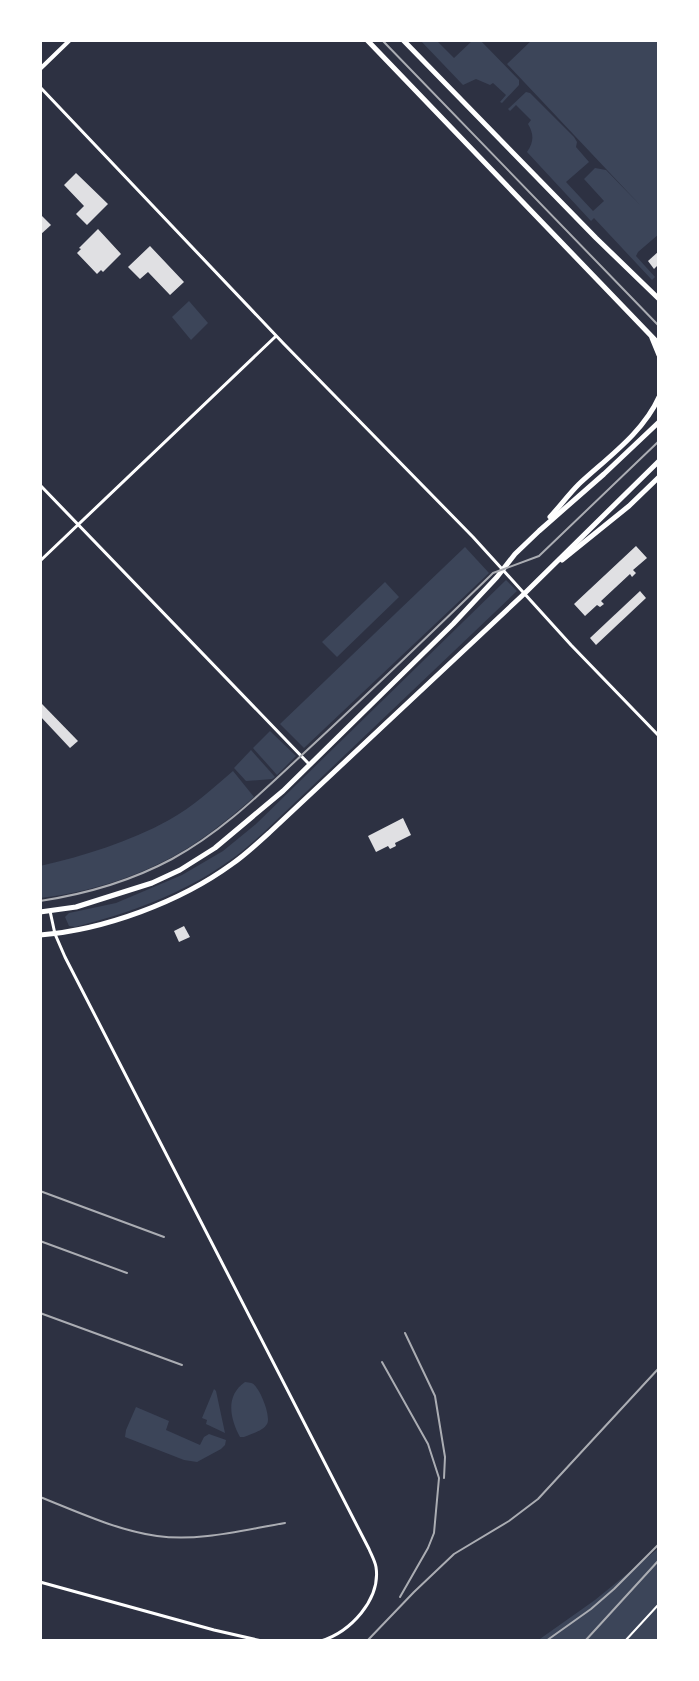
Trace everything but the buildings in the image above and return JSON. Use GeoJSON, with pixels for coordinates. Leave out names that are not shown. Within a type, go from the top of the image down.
{"type":"FeatureCollection","features":[{"type":"Feature","properties":{"kind":"main road"},"geometry":{"type":"LineString","coordinates":[[367,40],[659,344]]}},
{"type":"Feature","properties":{"kind":"main road"},"geometry":{"type":"LineString","coordinates":[[403,40],[659,299]]}},
{"type":"Feature","properties":{"kind":"main road"},"geometry":{"type":"LineString","coordinates":[[650,334],[659,355]]}},
{"type":"Feature","properties":{"kind":"main road"},"geometry":{"type":"LineString","coordinates":[[539,531],[576,488],[638,429],[659,397]]}},
{"type":"Feature","properties":{"kind":"main road"},"geometry":{"type":"LineString","coordinates":[[40,912],[76,907],[152,883],[215,848],[283,791],[453,624],[515,554],[659,422]]}},
{"type":"Feature","properties":{"kind":"main road"},"geometry":{"type":"LineString","coordinates":[[40,935],[82,929],[152,908],[231,865],[525,593],[659,461]]}},
{"type":"Feature","properties":{"kind":"main road"},"geometry":{"type":"LineString","coordinates":[[551,566],[629,506],[659,477]]}},
{"type":"Feature","properties":{"kind":"street"},"geometry":{"type":"LineString","coordinates":[[40,69],[70,40]]}},
{"type":"Feature","properties":{"kind":"street"},"geometry":{"type":"LineString","coordinates":[[40,87],[276,336],[455,517],[659,736]]}},
{"type":"Feature","properties":{"kind":"street"},"geometry":{"type":"LineString","coordinates":[[40,561],[276,336]]}},
{"type":"Feature","properties":{"kind":"street"},"geometry":{"type":"LineString","coordinates":[[40,485],[309,764]]}},
{"type":"Feature","properties":{"kind":"street"},"geometry":{"type":"LineString","coordinates":[[50,911],[55,934],[91,1009],[376,1566],[368,1603],[344,1630],[321,1641]]}},
{"type":"Feature","properties":{"kind":"street"},"geometry":{"type":"LineString","coordinates":[[40,1582],[262,1641]]}},
{"type":"Feature","properties":{"kind":"path"},"geometry":{"type":"LineString","coordinates":[[625,1641],[659,1604]]}},
{"type":"Feature","properties":{"kind":"shaded area"},"geometry":{"type":"Polygon","coordinates":[[[420,40],[436,40],[454,58],[473,40],[480,40],[519,80],[519,85],[502,103],[506,95],[493,83],[490,85],[476,79],[463,85],[420,40]]]}},
{"type":"Feature","properties":{"kind":"shaded area"},"geometry":{"type":"Polygon","coordinates":[[[532,40],[659,40],[659,234],[636,256],[655,277],[652,280],[594,218],[591,221],[527,152],[532,141],[528,124],[531,120],[516,105],[510,111],[508,109],[526,92],[574,137],[576,147],[589,162],[566,182],[593,211],[604,201],[584,179],[595,168],[606,170],[641,206],[507,64],[532,40]]]}},
{"type":"Feature","properties":{"kind":"shaded area"},"geometry":{"type":"Polygon","coordinates":[[[189,301],[208,323],[191,340],[172,317],[189,301]]]}},
{"type":"Feature","properties":{"kind":"shaded area"},"geometry":{"type":"Polygon","coordinates":[[[465,547],[489,573],[304,748],[280,724],[465,547]]]}},
{"type":"Feature","properties":{"kind":"shaded area"},"geometry":{"type":"Polygon","coordinates":[[[506,580],[517,591],[242,851],[211,873],[155,901],[75,927],[69,926],[65,917],[69,913],[116,903],[182,875],[223,851],[256,824],[506,580]]]}},
{"type":"Feature","properties":{"kind":"shaded area"},"geometry":{"type":"Polygon","coordinates":[[[385,582],[399,597],[337,657],[322,642],[385,582]]]}},
{"type":"Feature","properties":{"kind":"shaded area"},"geometry":{"type":"Polygon","coordinates":[[[270,731],[296,756],[277,775],[253,748],[270,731]]]}},
{"type":"Feature","properties":{"kind":"shaded area"},"geometry":{"type":"Polygon","coordinates":[[[251,750],[275,777],[246,781],[234,768],[251,750]]]}},
{"type":"Feature","properties":{"kind":"shaded area"},"geometry":{"type":"Polygon","coordinates":[[[233,771],[254,797],[192,845],[151,867],[108,884],[40,898],[40,866],[106,848],[154,828],[186,809],[233,771]]]}},
{"type":"Feature","properties":{"kind":"shaded area"},"geometry":{"type":"Polygon","coordinates":[[[245,1382],[253,1383],[258,1390],[268,1421],[260,1430],[240,1437],[231,1408],[234,1394],[245,1382]]]}},
{"type":"Feature","properties":{"kind":"shaded area"},"geometry":{"type":"Polygon","coordinates":[[[214,1389],[225,1433],[206,1424],[207,1420],[202,1418],[214,1389]]]}},
{"type":"Feature","properties":{"kind":"shaded area"},"geometry":{"type":"Polygon","coordinates":[[[136,1407],[169,1421],[166,1430],[200,1445],[209,1434],[226,1440],[225,1445],[197,1462],[125,1437],[136,1407]]]}},
{"type":"Feature","properties":{"kind":"shaded area"},"geometry":{"type":"Polygon","coordinates":[[[659,1548],[659,1641],[537,1641],[595,1600],[659,1548]]]}},
{"type":"Feature","properties":{"kind":"tram line"},"geometry":{"type":"LineString","coordinates":[[382,40],[659,326]]}},
{"type":"Feature","properties":{"kind":"tram line"},"geometry":{"type":"LineString","coordinates":[[40,901],[74,895],[124,880],[172,859],[208,836],[273,782],[493,573],[539,556],[659,441]]}},
{"type":"Feature","properties":{"kind":"railway"},"geometry":{"type":"LineString","coordinates":[[40,1191],[164,1237]]}},
{"type":"Feature","properties":{"kind":"railway"},"geometry":{"type":"LineString","coordinates":[[40,1241],[127,1273]]}},
{"type":"Feature","properties":{"kind":"railway"},"geometry":{"type":"LineString","coordinates":[[40,1313],[182,1365]]}},
{"type":"Feature","properties":{"kind":"railway"},"geometry":{"type":"LineString","coordinates":[[405,1333],[435,1396],[445,1457],[444,1478]]}},
{"type":"Feature","properties":{"kind":"railway"},"geometry":{"type":"LineString","coordinates":[[382,1362],[428,1444],[439,1478],[434,1533],[400,1597]]}},
{"type":"Feature","properties":{"kind":"railway"},"geometry":{"type":"LineString","coordinates":[[367,1641],[454,1554],[509,1521],[538,1499],[659,1368]]}},
{"type":"Feature","properties":{"kind":"railway"},"geometry":{"type":"LineString","coordinates":[[40,1497],[112,1525],[157,1536],[205,1536],[285,1523]]}},
{"type":"Feature","properties":{"kind":"railway"},"geometry":{"type":"LineString","coordinates":[[546,1641],[591,1609],[659,1544]]}},
{"type":"Feature","properties":{"kind":"railway"},"geometry":{"type":"LineString","coordinates":[[585,1641],[659,1560]]}}]}
